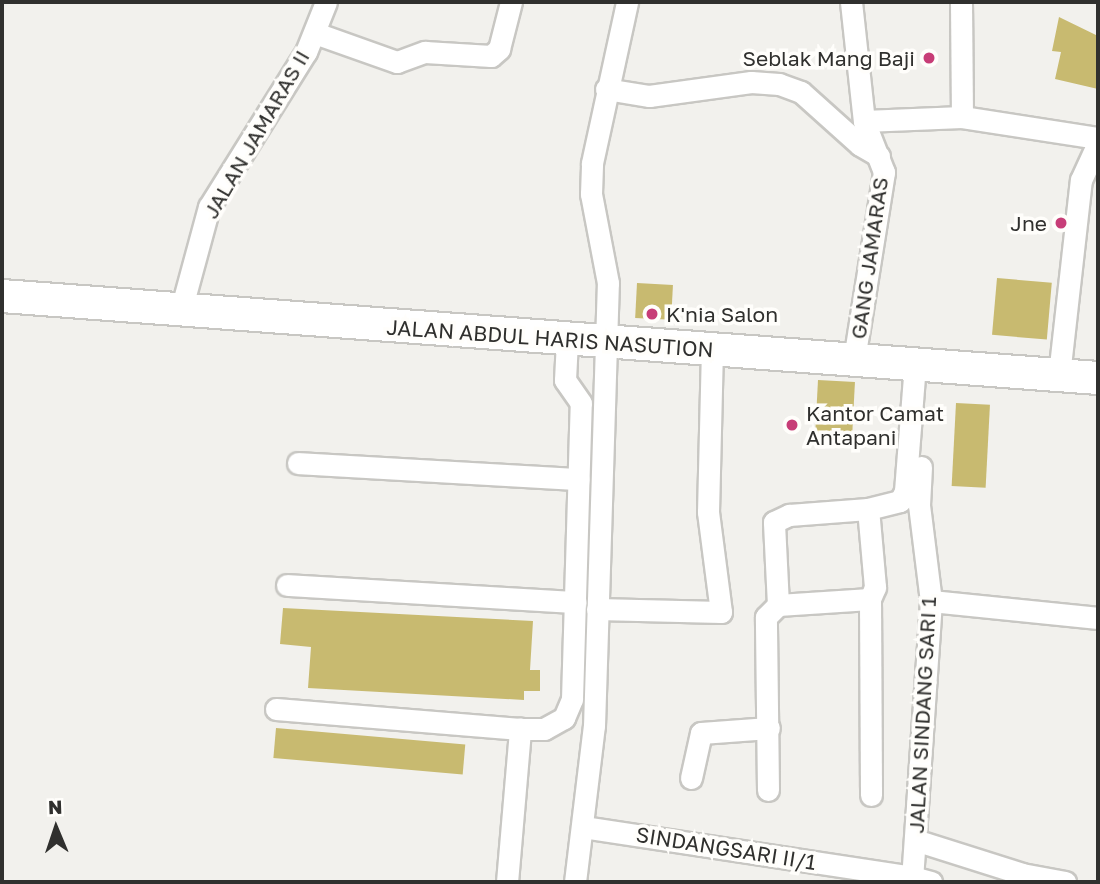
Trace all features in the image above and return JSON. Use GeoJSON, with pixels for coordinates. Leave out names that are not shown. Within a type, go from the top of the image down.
{"type":"FeatureCollection","features":[{"type":"Feature","properties":{"kind":"highway","name":"JALAN ABDUL HARIS NASUTION"},"geometry":{"type":"LineString","coordinates":[[2,296],[1098,378]]}},
{"type":"Feature","properties":{"kind":"street","name":"JALAN JAMARAS II"},"geometry":{"type":"LineString","coordinates":[[181,310],[209,207],[315,33],[326,2]]}},
{"type":"Feature","properties":{"kind":"street"},"geometry":{"type":"LineString","coordinates":[[315,33],[397,62],[425,52],[491,56],[499,49],[511,2]]}},
{"type":"Feature","properties":{"kind":"street"},"geometry":{"type":"LineString","coordinates":[[575,882],[594,726],[608,276],[591,194],[606,89],[627,2]]}},
{"type":"Feature","properties":{"kind":"street","name":"GANG JAMARAS"},"geometry":{"type":"LineString","coordinates":[[851,2],[864,121],[884,172],[855,360]]}},
{"type":"Feature","properties":{"kind":"street"},"geometry":{"type":"LineString","coordinates":[[961,2],[962,117]]}},
{"type":"Feature","properties":{"kind":"street","name":"GANG JAMARAS"},"geometry":{"type":"LineString","coordinates":[[606,89],[649,96],[751,82],[779,84],[801,92],[860,145],[879,156]]}},
{"type":"Feature","properties":{"kind":"street"},"geometry":{"type":"LineString","coordinates":[[864,121],[962,117],[1098,140],[1082,180],[1059,375]]}},
{"type":"Feature","properties":{"kind":"street"},"geometry":{"type":"LineString","coordinates":[[276,709],[520,729],[544,729],[564,718],[572,699],[581,403],[565,380],[567,340]]}},
{"type":"Feature","properties":{"kind":"street"},"geometry":{"type":"LineString","coordinates":[[597,609],[721,612],[708,512],[712,349]]}},
{"type":"Feature","properties":{"kind":"street"},"geometry":{"type":"LineString","coordinates":[[778,605],[774,522],[789,515],[868,509],[900,501],[905,491],[922,365]]}},
{"type":"Feature","properties":{"kind":"street","name":"JALAN SINDANG SARI 1"},"geometry":{"type":"LineString","coordinates":[[921,880],[915,840],[931,601],[919,505],[922,365]]}},
{"type":"Feature","properties":{"kind":"street"},"geometry":{"type":"LineString","coordinates":[[298,463],[579,479]]}},
{"type":"Feature","properties":{"kind":"street"},"geometry":{"type":"LineString","coordinates":[[868,509],[875,587],[870,599],[871,795]]}},
{"type":"Feature","properties":{"kind":"street"},"geometry":{"type":"LineString","coordinates":[[287,585],[576,602]]}},
{"type":"Feature","properties":{"kind":"street"},"geometry":{"type":"LineString","coordinates":[[768,790],[766,617],[778,605],[870,599]]}},
{"type":"Feature","properties":{"kind":"street"},"geometry":{"type":"LineString","coordinates":[[931,601],[1098,618]]}},
{"type":"Feature","properties":{"kind":"street"},"geometry":{"type":"LineString","coordinates":[[691,778],[701,733],[769,727]]}},
{"type":"Feature","properties":{"kind":"street"},"geometry":{"type":"LineString","coordinates":[[506,882],[520,729]]}},
{"type":"Feature","properties":{"kind":"street","name":"SINDANGSARI II/1"},"geometry":{"type":"LineString","coordinates":[[583,827],[921,880]]}},
{"type":"Feature","properties":{"kind":"street"},"geometry":{"type":"LineString","coordinates":[[915,840],[1022,874],[1065,882]]}},
{"type":"Feature","properties":{"kind":"building"},"geometry":{"type":"Polygon","coordinates":[[[1059,17],[1098,36],[1098,89],[1055,79],[1061,52],[1052,51],[1059,17]]]}},
{"type":"Feature","properties":{"kind":"building"},"geometry":{"type":"Polygon","coordinates":[[[997,278],[1052,283],[1047,340],[992,335],[997,278]]]}},
{"type":"Feature","properties":{"kind":"building"},"geometry":{"type":"Polygon","coordinates":[[[637,283],[673,285],[671,320],[635,318],[637,283]]]}},
{"type":"Feature","properties":{"kind":"building"},"geometry":{"type":"Polygon","coordinates":[[[818,380],[855,382],[852,442],[815,440],[818,380]]]}},
{"type":"Feature","properties":{"kind":"building"},"geometry":{"type":"Polygon","coordinates":[[[956,403],[990,405],[986,488],[952,486],[956,403]]]}},
{"type":"Feature","properties":{"kind":"building"},"geometry":{"type":"Polygon","coordinates":[[[283,608],[533,621],[530,670],[540,670],[540,691],[524,691],[524,700],[308,688],[311,647],[280,644],[283,608]]]}},
{"type":"Feature","properties":{"kind":"building"},"geometry":{"type":"Polygon","coordinates":[[[276,728],[465,745],[463,774],[273,758],[276,728]]]}},
{"type":"Feature","properties":{"kind":"place","name":"Seblak Mang Baji"},"geometry":{"type":"Point","coordinates":[929,58]}},
{"type":"Feature","properties":{"kind":"place","name":"Jne"},"geometry":{"type":"Point","coordinates":[1061,223]}},
{"type":"Feature","properties":{"kind":"place","name":"K'nia Salon"},"geometry":{"type":"Point","coordinates":[652,314]}},
{"type":"Feature","properties":{"kind":"place","name":"Kantor Camat Antapani"},"geometry":{"type":"Point","coordinates":[792,425]}}]}
